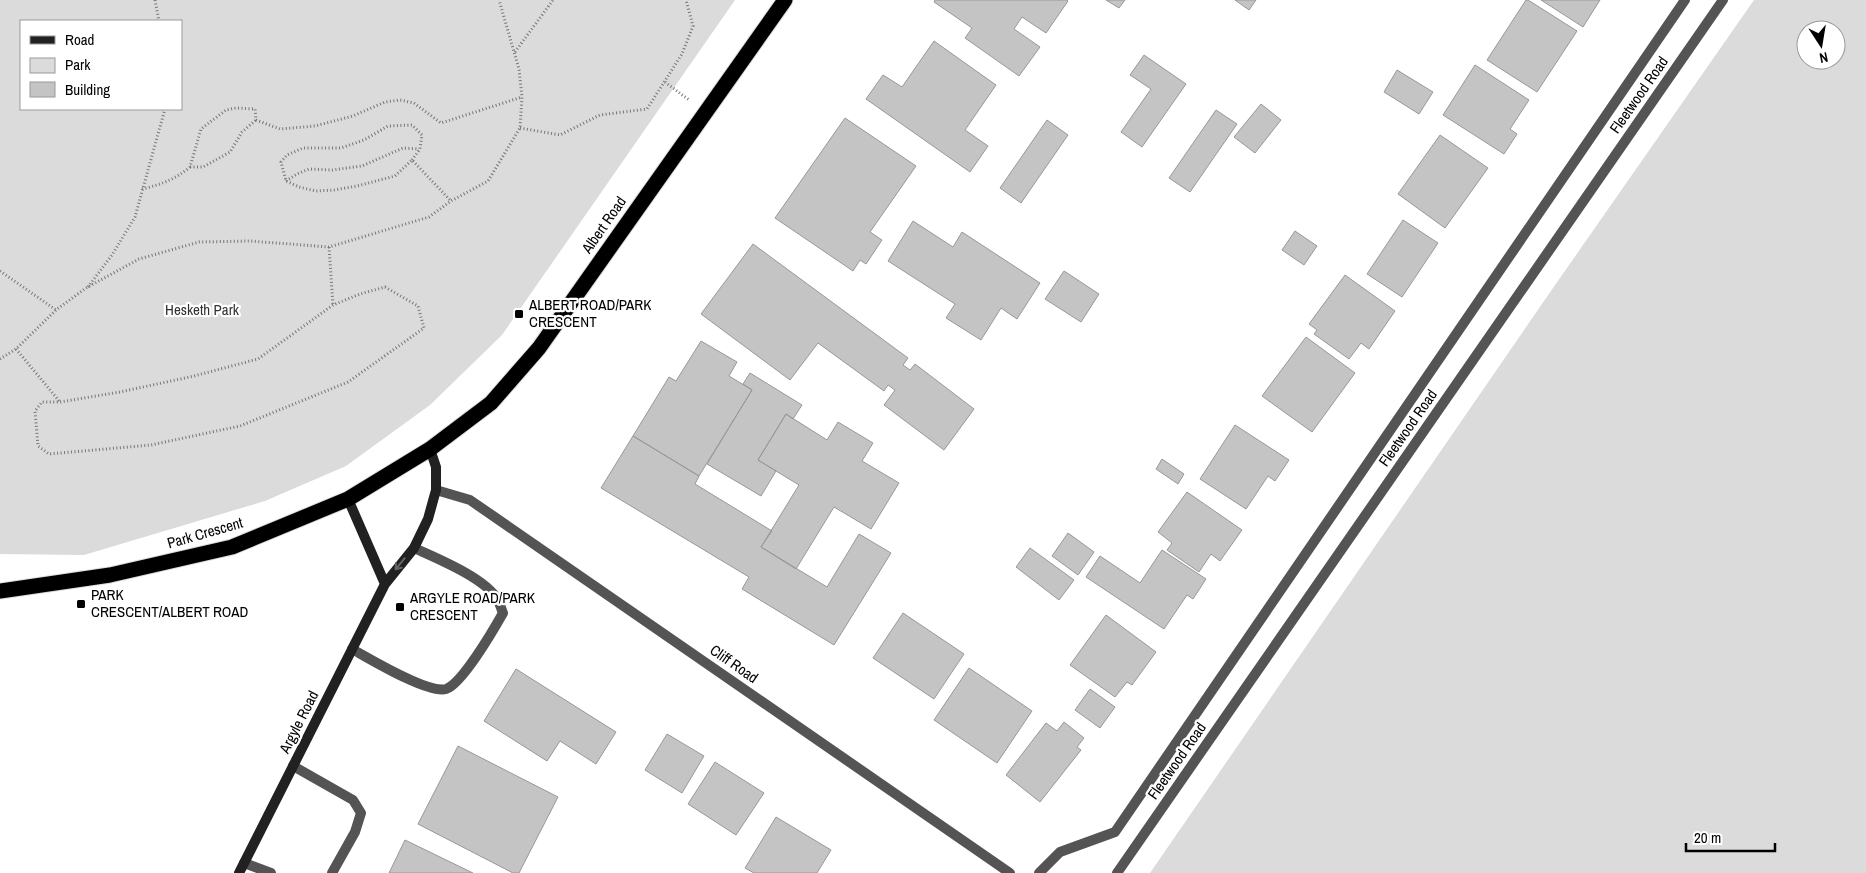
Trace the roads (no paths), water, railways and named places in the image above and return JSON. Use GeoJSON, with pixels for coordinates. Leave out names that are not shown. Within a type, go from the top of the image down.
{"type":"FeatureCollection","features":[{"type":"Feature","properties":{"kind":"highway","name":"Albert Road"},"geometry":{"type":"LineString","coordinates":[[430,449],[491,403],[539,348],[785,0]]}},
{"type":"Feature","properties":{"kind":"highway","name":"Park Crescent"},"geometry":{"type":"LineString","coordinates":[[0,591],[110,576],[232,547],[348,499],[430,449]]}},
{"type":"Feature","properties":{"kind":"street"},"geometry":{"type":"LineString","coordinates":[[1039,873],[1060,852],[1115,832],[1685,0]]}},
{"type":"Feature","properties":{"kind":"street","name":"Fleetwood Road"},"geometry":{"type":"LineString","coordinates":[[1117,873],[1723,0]]}},
{"type":"Feature","properties":{"kind":"street","name":"Argyle Road"},"geometry":{"type":"LineString","coordinates":[[239,873],[385,584],[414,548],[428,519],[436,490],[436,467],[430,449]]}},
{"type":"Feature","properties":{"kind":"street","name":"Cliff Road"},"geometry":{"type":"LineString","coordinates":[[436,490],[470,500],[1010,873]]}},
{"type":"Feature","properties":{"kind":"street"},"geometry":{"type":"LineString","coordinates":[[348,499],[385,584]]}},
{"type":"Feature","properties":{"kind":"street"},"geometry":{"type":"LineString","coordinates":[[352,650],[433,690],[445,689],[457,682],[496,626],[503,613],[498,599],[486,587],[446,562],[414,548]]}},
{"type":"Feature","properties":{"kind":"street"},"geometry":{"type":"LineString","coordinates":[[293,766],[353,800],[361,813],[355,832],[332,873]]}},
{"type":"Feature","properties":{"kind":"street"},"geometry":{"type":"LineString","coordinates":[[244,863],[271,873]]}},
{"type":"Feature","properties":{"kind":"place","name":"ALBERT ROAD/PARK CRESCENT"},"geometry":{"type":"Point","coordinates":[519,314]}},
{"type":"Feature","properties":{"kind":"place","name":"PARK CRESCENT/ALBERT ROAD"},"geometry":{"type":"Point","coordinates":[81,604]}},
{"type":"Feature","properties":{"kind":"place","name":"ARGYLE ROAD/PARK CRESCENT"},"geometry":{"type":"Point","coordinates":[400,607]}},
{"type":"Feature","properties":{"kind":"park label","name":"Hesketh Park"},"geometry":{"type":"Point","coordinates":[202,310]}}]}
